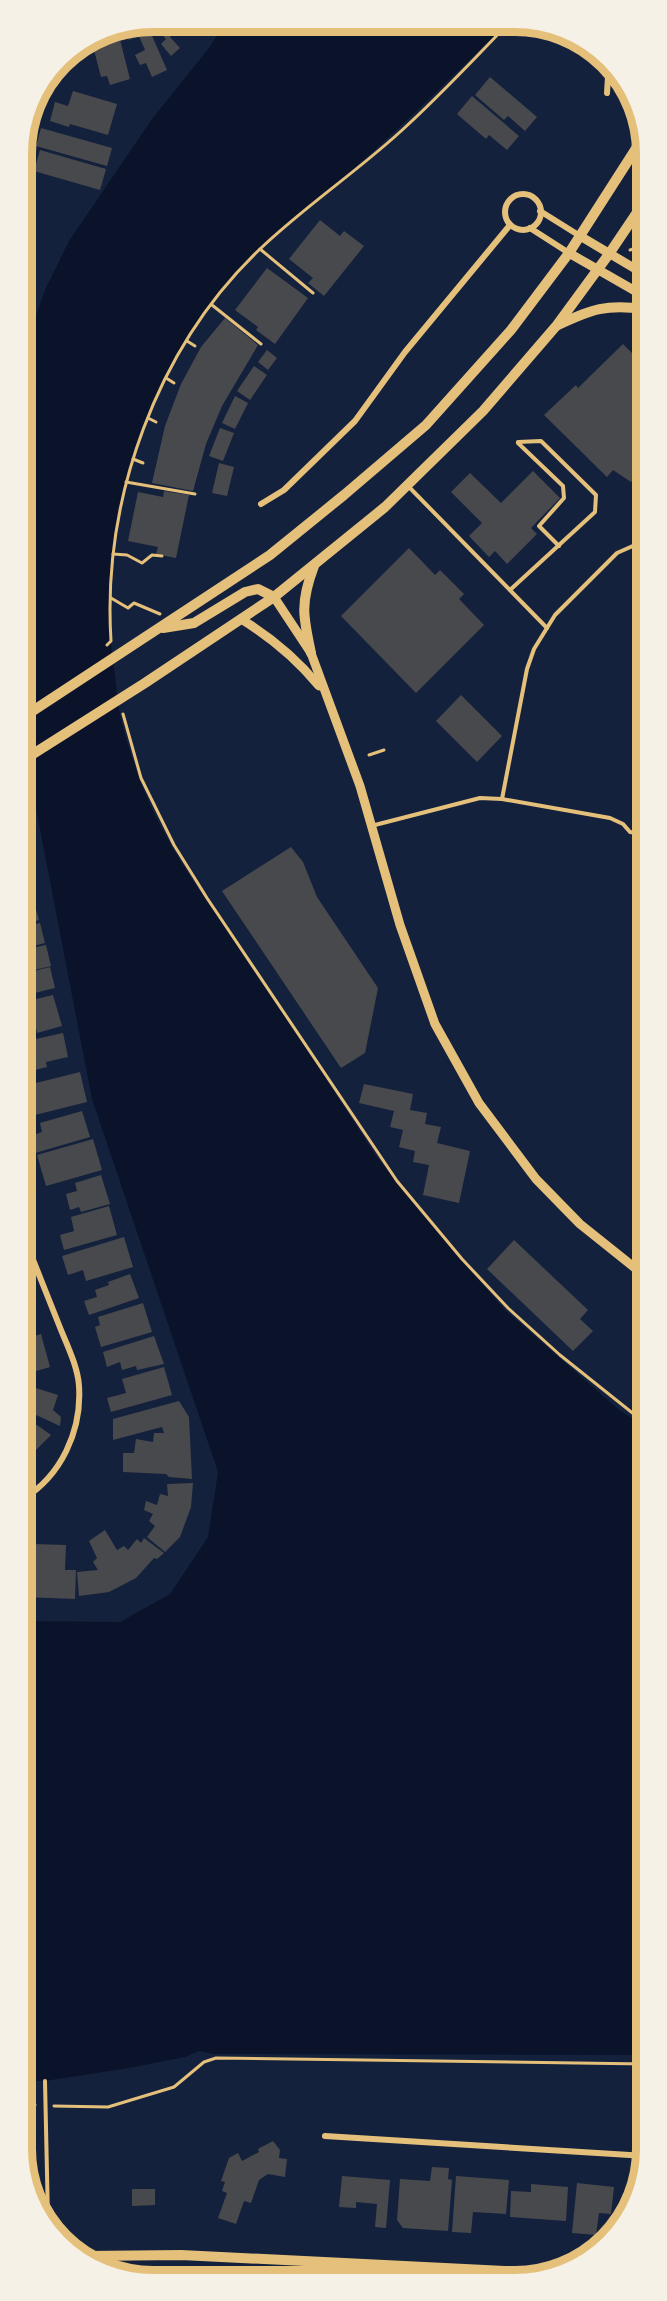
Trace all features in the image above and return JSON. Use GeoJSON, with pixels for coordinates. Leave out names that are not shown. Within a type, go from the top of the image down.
{"type":"FeatureCollection","features":[{"type":"Feature","properties":{"kind":"main road"},"geometry":{"type":"LineString","coordinates":[[32,712],[270,555],[426,425],[511,330],[569,253],[636,149]]}},
{"type":"Feature","properties":{"kind":"main road"},"geometry":{"type":"LineString","coordinates":[[32,754],[145,683],[274,597],[385,507],[483,411],[557,325],[636,214]]}},
{"type":"Feature","properties":{"kind":"main road"},"geometry":{"type":"LineString","coordinates":[[557,325],[591,310],[618,305],[636,308]]}},
{"type":"Feature","properties":{"kind":"main road"},"geometry":{"type":"LineString","coordinates":[[311,653],[303,608],[306,586],[314,566]]}},
{"type":"Feature","properties":{"kind":"main road"},"geometry":{"type":"LineString","coordinates":[[159,629],[194,623],[252,590],[258,589],[274,597]]}},
{"type":"Feature","properties":{"kind":"main road"},"geometry":{"type":"LineString","coordinates":[[97,2256],[181,2255],[488,2270]]}},
{"type":"Feature","properties":{"kind":"street"},"geometry":{"type":"LineString","coordinates":[[607,93],[608,76]]}},
{"type":"Feature","properties":{"kind":"street"},"geometry":{"type":"LineString","coordinates":[[518,195],[529,195],[537,202],[540,211],[539,219],[530,228],[520,230],[510,225],[505,211],[507,203],[518,195]]}},
{"type":"Feature","properties":{"kind":"street"},"geometry":{"type":"LineString","coordinates":[[540,211],[636,269]]}},
{"type":"Feature","properties":{"kind":"street"},"geometry":{"type":"LineString","coordinates":[[261,504],[284,490],[355,421],[405,352],[510,225]]}},
{"type":"Feature","properties":{"kind":"street"},"geometry":{"type":"LineString","coordinates":[[530,228],[636,291]]}},
{"type":"Feature","properties":{"kind":"street"},"geometry":{"type":"LineString","coordinates":[[274,597],[311,653],[360,786],[400,925],[435,1024],[479,1103],[536,1179],[580,1224],[635,1268]]}},
{"type":"Feature","properties":{"kind":"street"},"geometry":{"type":"LineString","coordinates":[[241,619],[273,639],[301,664],[324,693]]}},
{"type":"Feature","properties":{"kind":"street"},"geometry":{"type":"LineString","coordinates":[[32,1257],[68,1347],[79,1385],[78,1418],[71,1442],[51,1477],[32,1492]]}},
{"type":"Feature","properties":{"kind":"street"},"geometry":{"type":"LineString","coordinates":[[326,2136],[635,2157]]}},
{"type":"Feature","properties":{"kind":"street"},"geometry":{"type":"LineString","coordinates":[[309,2270],[310,2261]]}},
{"type":"Feature","properties":{"kind":"lane"},"geometry":{"type":"LineString","coordinates":[[510,590],[559,546],[595,512],[596,495],[541,441],[518,442],[563,486],[564,498],[539,526],[559,546]]}},
{"type":"Feature","properties":{"kind":"lane"},"geometry":{"type":"LineString","coordinates":[[407,485],[547,628]]}},
{"type":"Feature","properties":{"kind":"lane"},"geometry":{"type":"LineString","coordinates":[[502,799],[527,669],[534,649],[555,615],[617,553],[636,545]]}},
{"type":"Feature","properties":{"kind":"lane"},"geometry":{"type":"LineString","coordinates":[[371,826],[480,798],[502,799],[610,818],[623,824],[630,832],[636,833]]}},
{"type":"Feature","properties":{"kind":"lane"},"geometry":{"type":"LineString","coordinates":[[45,2081],[48,2208]]}},
{"type":"Feature","properties":{"kind":"path"},"geometry":{"type":"LineString","coordinates":[[108,655],[107,645],[111,640],[110,597],[113,554],[126,482],[147,418],[187,341],[212,305],[260,249],[400,132],[500,32]]}},
{"type":"Feature","properties":{"kind":"path"},"geometry":{"type":"LineString","coordinates":[[624,254],[636,248]]}},
{"type":"Feature","properties":{"kind":"path"},"geometry":{"type":"LineString","coordinates":[[260,249],[314,293]]}},
{"type":"Feature","properties":{"kind":"path"},"geometry":{"type":"LineString","coordinates":[[212,305],[261,344]]}},
{"type":"Feature","properties":{"kind":"path"},"geometry":{"type":"LineString","coordinates":[[187,341],[195,346]]}},
{"type":"Feature","properties":{"kind":"path"},"geometry":{"type":"LineString","coordinates":[[166,378],[174,383]]}},
{"type":"Feature","properties":{"kind":"path"},"geometry":{"type":"LineString","coordinates":[[147,418],[156,422]]}},
{"type":"Feature","properties":{"kind":"path"},"geometry":{"type":"LineString","coordinates":[[133,459],[143,463]]}},
{"type":"Feature","properties":{"kind":"path"},"geometry":{"type":"LineString","coordinates":[[126,482],[195,494]]}},
{"type":"Feature","properties":{"kind":"path"},"geometry":{"type":"LineString","coordinates":[[113,554],[128,555],[142,563],[152,555],[162,556]]}},
{"type":"Feature","properties":{"kind":"path"},"geometry":{"type":"LineString","coordinates":[[110,597],[128,608],[134,603],[140,604],[161,615]]}},
{"type":"Feature","properties":{"kind":"path"},"geometry":{"type":"LineString","coordinates":[[118,717],[123,714],[141,778],[174,845],[207,898],[397,1181],[462,1259],[508,1308],[560,1356],[635,1416]]}},
{"type":"Feature","properties":{"kind":"path"},"geometry":{"type":"LineString","coordinates":[[369,755],[384,750]]}},
{"type":"Feature","properties":{"kind":"path"},"geometry":{"type":"LineString","coordinates":[[32,2105],[108,2107],[174,2087],[204,2062],[216,2058],[635,2064]]}},
{"type":"Feature","properties":{"kind":"water"},"geometry":{"type":"Polygon","coordinates":[[[219,32],[498,32],[378,147],[258,250],[227,283],[195,326],[168,371],[146,418],[129,467],[117,518],[110,570],[110,623],[121,717],[136,769],[154,813],[195,884],[376,1156],[411,1201],[505,1310],[618,1409],[635,1421],[635,2055],[213,2054],[199,2051],[185,2057],[129,2068],[32,2081],[32,1621],[120,1622],[170,1594],[208,1537],[218,1472],[92,1099],[32,788],[32,326],[45,290],[69,241],[152,119],[219,32]]]}},
{"type":"Feature","properties":{"kind":"building"},"geometry":{"type":"Polygon","coordinates":[[[150,32],[167,70],[152,77],[146,63],[140,65],[135,55],[145,50],[139,36],[129,40],[127,35],[150,32]]]}},
{"type":"Feature","properties":{"kind":"building"},"geometry":{"type":"Polygon","coordinates":[[[160,32],[176,32],[170,37],[180,48],[171,56],[161,44],[166,39],[160,32]]]}},
{"type":"Feature","properties":{"kind":"building"},"geometry":{"type":"Polygon","coordinates":[[[119,36],[130,79],[110,85],[107,76],[101,77],[94,50],[97,50],[96,46],[119,36]]]}},
{"type":"Feature","properties":{"kind":"building"},"geometry":{"type":"Polygon","coordinates":[[[490,77],[537,117],[525,131],[508,116],[504,120],[475,95],[490,77]]]}},
{"type":"Feature","properties":{"kind":"building"},"geometry":{"type":"Polygon","coordinates":[[[73,91],[117,104],[108,135],[50,121],[55,102],[68,106],[73,91]]]}},
{"type":"Feature","properties":{"kind":"building"},"geometry":{"type":"Polygon","coordinates":[[[472,96],[519,136],[507,150],[489,135],[486,139],[457,114],[472,96]]]}},
{"type":"Feature","properties":{"kind":"building"},"geometry":{"type":"Polygon","coordinates":[[[41,128],[112,148],[107,166],[36,146],[41,128]]]}},
{"type":"Feature","properties":{"kind":"building"},"geometry":{"type":"Polygon","coordinates":[[[40,150],[106,169],[100,190],[34,171],[40,150]]]}},
{"type":"Feature","properties":{"kind":"building"},"geometry":{"type":"Polygon","coordinates":[[[320,220],[340,236],[344,231],[364,246],[324,296],[308,283],[313,278],[289,259],[320,220]]]}},
{"type":"Feature","properties":{"kind":"building"},"geometry":{"type":"Polygon","coordinates":[[[267,268],[308,298],[275,344],[256,330],[258,327],[235,310],[267,268]]]}},
{"type":"Feature","properties":{"kind":"building"},"geometry":{"type":"Polygon","coordinates":[[[225,318],[258,345],[222,406],[206,444],[193,491],[152,483],[165,426],[181,384],[201,347],[225,318]]]}},
{"type":"Feature","properties":{"kind":"building"},"geometry":{"type":"Polygon","coordinates":[[[623,344],[632,353],[636,349],[636,475],[631,482],[613,470],[607,477],[544,415],[576,385],[578,388],[623,344]]]}},
{"type":"Feature","properties":{"kind":"building"},"geometry":{"type":"Polygon","coordinates":[[[267,350],[277,358],[268,370],[258,362],[267,350]]]}},
{"type":"Feature","properties":{"kind":"building"},"geometry":{"type":"Polygon","coordinates":[[[254,366],[267,375],[250,400],[237,391],[254,366]]]}},
{"type":"Feature","properties":{"kind":"building"},"geometry":{"type":"Polygon","coordinates":[[[235,396],[248,403],[235,429],[222,423],[235,396]]]}},
{"type":"Feature","properties":{"kind":"building"},"geometry":{"type":"Polygon","coordinates":[[[220,428],[234,433],[223,461],[209,456],[220,428]]]}},
{"type":"Feature","properties":{"kind":"building"},"geometry":{"type":"Polygon","coordinates":[[[219,463],[234,467],[227,496],[212,493],[219,463]]]}},
{"type":"Feature","properties":{"kind":"building"},"geometry":{"type":"Polygon","coordinates":[[[533,471],[560,498],[531,528],[537,534],[507,564],[495,551],[489,557],[469,536],[482,523],[451,492],[470,473],[501,503],[533,471]]]}},
{"type":"Feature","properties":{"kind":"building"},"geometry":{"type":"Polygon","coordinates":[[[164,491],[189,495],[176,558],[156,554],[158,547],[128,541],[138,492],[163,497],[164,491]]]}},
{"type":"Feature","properties":{"kind":"building"},"geometry":{"type":"Polygon","coordinates":[[[409,548],[435,575],[440,570],[464,594],[459,599],[484,625],[416,693],[341,616],[409,548]]]}},
{"type":"Feature","properties":{"kind":"building"},"geometry":{"type":"Polygon","coordinates":[[[461,695],[502,736],[477,762],[436,721],[461,695]]]}},
{"type":"Feature","properties":{"kind":"building"},"geometry":{"type":"Polygon","coordinates":[[[291,847],[303,862],[317,897],[378,988],[365,1053],[341,1068],[222,891],[291,847]]]}},
{"type":"Feature","properties":{"kind":"building"},"geometry":{"type":"Polygon","coordinates":[[[32,899],[39,920],[32,922],[32,899]]]}},
{"type":"Feature","properties":{"kind":"building"},"geometry":{"type":"Polygon","coordinates":[[[40,923],[45,943],[32,946],[32,925],[40,923]]]}},
{"type":"Feature","properties":{"kind":"building"},"geometry":{"type":"Polygon","coordinates":[[[46,945],[51,966],[32,971],[32,948],[46,945]]]}},
{"type":"Feature","properties":{"kind":"building"},"geometry":{"type":"Polygon","coordinates":[[[50,967],[55,988],[32,994],[32,972],[50,967]]]}},
{"type":"Feature","properties":{"kind":"building"},"geometry":{"type":"Polygon","coordinates":[[[53,995],[62,1026],[37,1033],[36,1028],[32,1029],[32,1008],[34,1007],[32,1000],[53,995]]]}},
{"type":"Feature","properties":{"kind":"building"},"geometry":{"type":"Polygon","coordinates":[[[63,1033],[68,1057],[46,1062],[47,1067],[32,1071],[32,1040],[63,1033]]]}},
{"type":"Feature","properties":{"kind":"building"},"geometry":{"type":"Polygon","coordinates":[[[80,1072],[87,1102],[32,1116],[32,1090],[34,1089],[32,1084],[80,1072]]]}},
{"type":"Feature","properties":{"kind":"building"},"geometry":{"type":"Polygon","coordinates":[[[364,1084],[413,1094],[410,1110],[427,1113],[425,1124],[441,1127],[437,1143],[470,1151],[459,1203],[423,1195],[429,1165],[413,1162],[415,1151],[399,1147],[403,1130],[390,1127],[394,1111],[359,1103],[364,1084]]]}},
{"type":"Feature","properties":{"kind":"building"},"geometry":{"type":"Polygon","coordinates":[[[82,1111],[90,1137],[35,1153],[32,1135],[42,1132],[40,1123],[82,1111]]]}},
{"type":"Feature","properties":{"kind":"building"},"geometry":{"type":"Polygon","coordinates":[[[93,1139],[102,1170],[46,1186],[37,1155],[93,1139]]]}},
{"type":"Feature","properties":{"kind":"building"},"geometry":{"type":"Polygon","coordinates":[[[101,1175],[110,1204],[81,1212],[79,1207],[70,1210],[66,1194],[77,1191],[75,1183],[101,1175]]]}},
{"type":"Feature","properties":{"kind":"building"},"geometry":{"type":"Polygon","coordinates":[[[109,1206],[117,1235],[64,1250],[60,1235],[74,1231],[71,1217],[109,1206]]]}},
{"type":"Feature","properties":{"kind":"building"},"geometry":{"type":"Polygon","coordinates":[[[124,1237],[133,1267],[86,1281],[83,1270],[68,1275],[62,1256],[124,1237]]]}},
{"type":"Feature","properties":{"kind":"building"},"geometry":{"type":"Polygon","coordinates":[[[514,1240],[588,1310],[580,1319],[593,1331],[573,1351],[487,1269],[514,1240]]]}},
{"type":"Feature","properties":{"kind":"building"},"geometry":{"type":"Polygon","coordinates":[[[130,1274],[139,1298],[89,1315],[84,1301],[97,1297],[95,1290],[109,1285],[108,1282],[130,1274]]]}},
{"type":"Feature","properties":{"kind":"building"},"geometry":{"type":"Polygon","coordinates":[[[143,1303],[152,1332],[101,1347],[95,1327],[100,1325],[98,1317],[143,1303]]]}},
{"type":"Feature","properties":{"kind":"building"},"geometry":{"type":"Polygon","coordinates":[[[41,1334],[50,1367],[33,1372],[32,1368],[32,1336],[41,1334]]]}},
{"type":"Feature","properties":{"kind":"building"},"geometry":{"type":"Polygon","coordinates":[[[154,1336],[164,1364],[137,1370],[136,1366],[122,1370],[120,1362],[107,1367],[103,1352],[154,1336]]]}},
{"type":"Feature","properties":{"kind":"building"},"geometry":{"type":"Polygon","coordinates":[[[164,1367],[172,1395],[111,1412],[107,1398],[126,1393],[122,1379],[164,1367]]]}},
{"type":"Feature","properties":{"kind":"building"},"geometry":{"type":"Polygon","coordinates":[[[32,1387],[58,1395],[53,1410],[61,1417],[60,1426],[32,1413],[32,1387]]]}},
{"type":"Feature","properties":{"kind":"building"},"geometry":{"type":"Polygon","coordinates":[[[179,1401],[189,1417],[192,1479],[169,1477],[166,1474],[123,1472],[123,1453],[134,1453],[136,1439],[153,1442],[154,1433],[164,1433],[162,1427],[113,1440],[113,1419],[179,1401]]]}},
{"type":"Feature","properties":{"kind":"building"},"geometry":{"type":"Polygon","coordinates":[[[37,1425],[51,1435],[32,1454],[32,1428],[37,1425]]]}},
{"type":"Feature","properties":{"kind":"building"},"geometry":{"type":"Polygon","coordinates":[[[193,1483],[191,1507],[180,1537],[165,1552],[147,1537],[155,1526],[149,1521],[153,1514],[144,1510],[146,1501],[157,1505],[160,1494],[168,1496],[167,1484],[193,1483]]]}},
{"type":"Feature","properties":{"kind":"building"},"geometry":{"type":"Polygon","coordinates":[[[105,1530],[117,1550],[124,1546],[128,1550],[137,1539],[141,1543],[144,1538],[164,1553],[157,1559],[154,1558],[136,1578],[109,1592],[79,1596],[77,1572],[98,1570],[93,1562],[97,1558],[89,1541],[105,1530]]]}},
{"type":"Feature","properties":{"kind":"building"},"geometry":{"type":"Polygon","coordinates":[[[33,1544],[66,1545],[65,1570],[76,1570],[75,1599],[32,1597],[33,1544]]]}},
{"type":"Feature","properties":{"kind":"building"},"geometry":{"type":"Polygon","coordinates":[[[273,2141],[280,2150],[279,2158],[287,2159],[285,2177],[268,2174],[259,2180],[251,2203],[244,2201],[236,2224],[218,2218],[227,2193],[222,2191],[225,2182],[221,2181],[229,2158],[238,2153],[242,2161],[273,2141]]]}},
{"type":"Feature","properties":{"kind":"building"},"geometry":{"type":"Polygon","coordinates":[[[432,2167],[449,2168],[448,2179],[452,2180],[448,2231],[403,2228],[397,2220],[400,2179],[430,2181],[432,2167]]]}},
{"type":"Feature","properties":{"kind":"building"},"geometry":{"type":"Polygon","coordinates":[[[342,2176],[390,2180],[386,2228],[375,2227],[377,2204],[356,2202],[356,2208],[339,2207],[342,2176]]]}},
{"type":"Feature","properties":{"kind":"building"},"geometry":{"type":"Polygon","coordinates":[[[456,2176],[509,2180],[506,2214],[473,2212],[471,2233],[452,2232],[456,2176]]]}},
{"type":"Feature","properties":{"kind":"building"},"geometry":{"type":"Polygon","coordinates":[[[577,2183],[614,2187],[611,2214],[599,2213],[596,2235],[572,2233],[577,2183]]]}},
{"type":"Feature","properties":{"kind":"building"},"geometry":{"type":"Polygon","coordinates":[[[531,2184],[568,2187],[566,2221],[510,2217],[511,2191],[531,2192],[531,2184]]]}},
{"type":"Feature","properties":{"kind":"building"},"geometry":{"type":"Polygon","coordinates":[[[132,2189],[155,2189],[155,2205],[132,2206],[132,2189]]]}}]}
